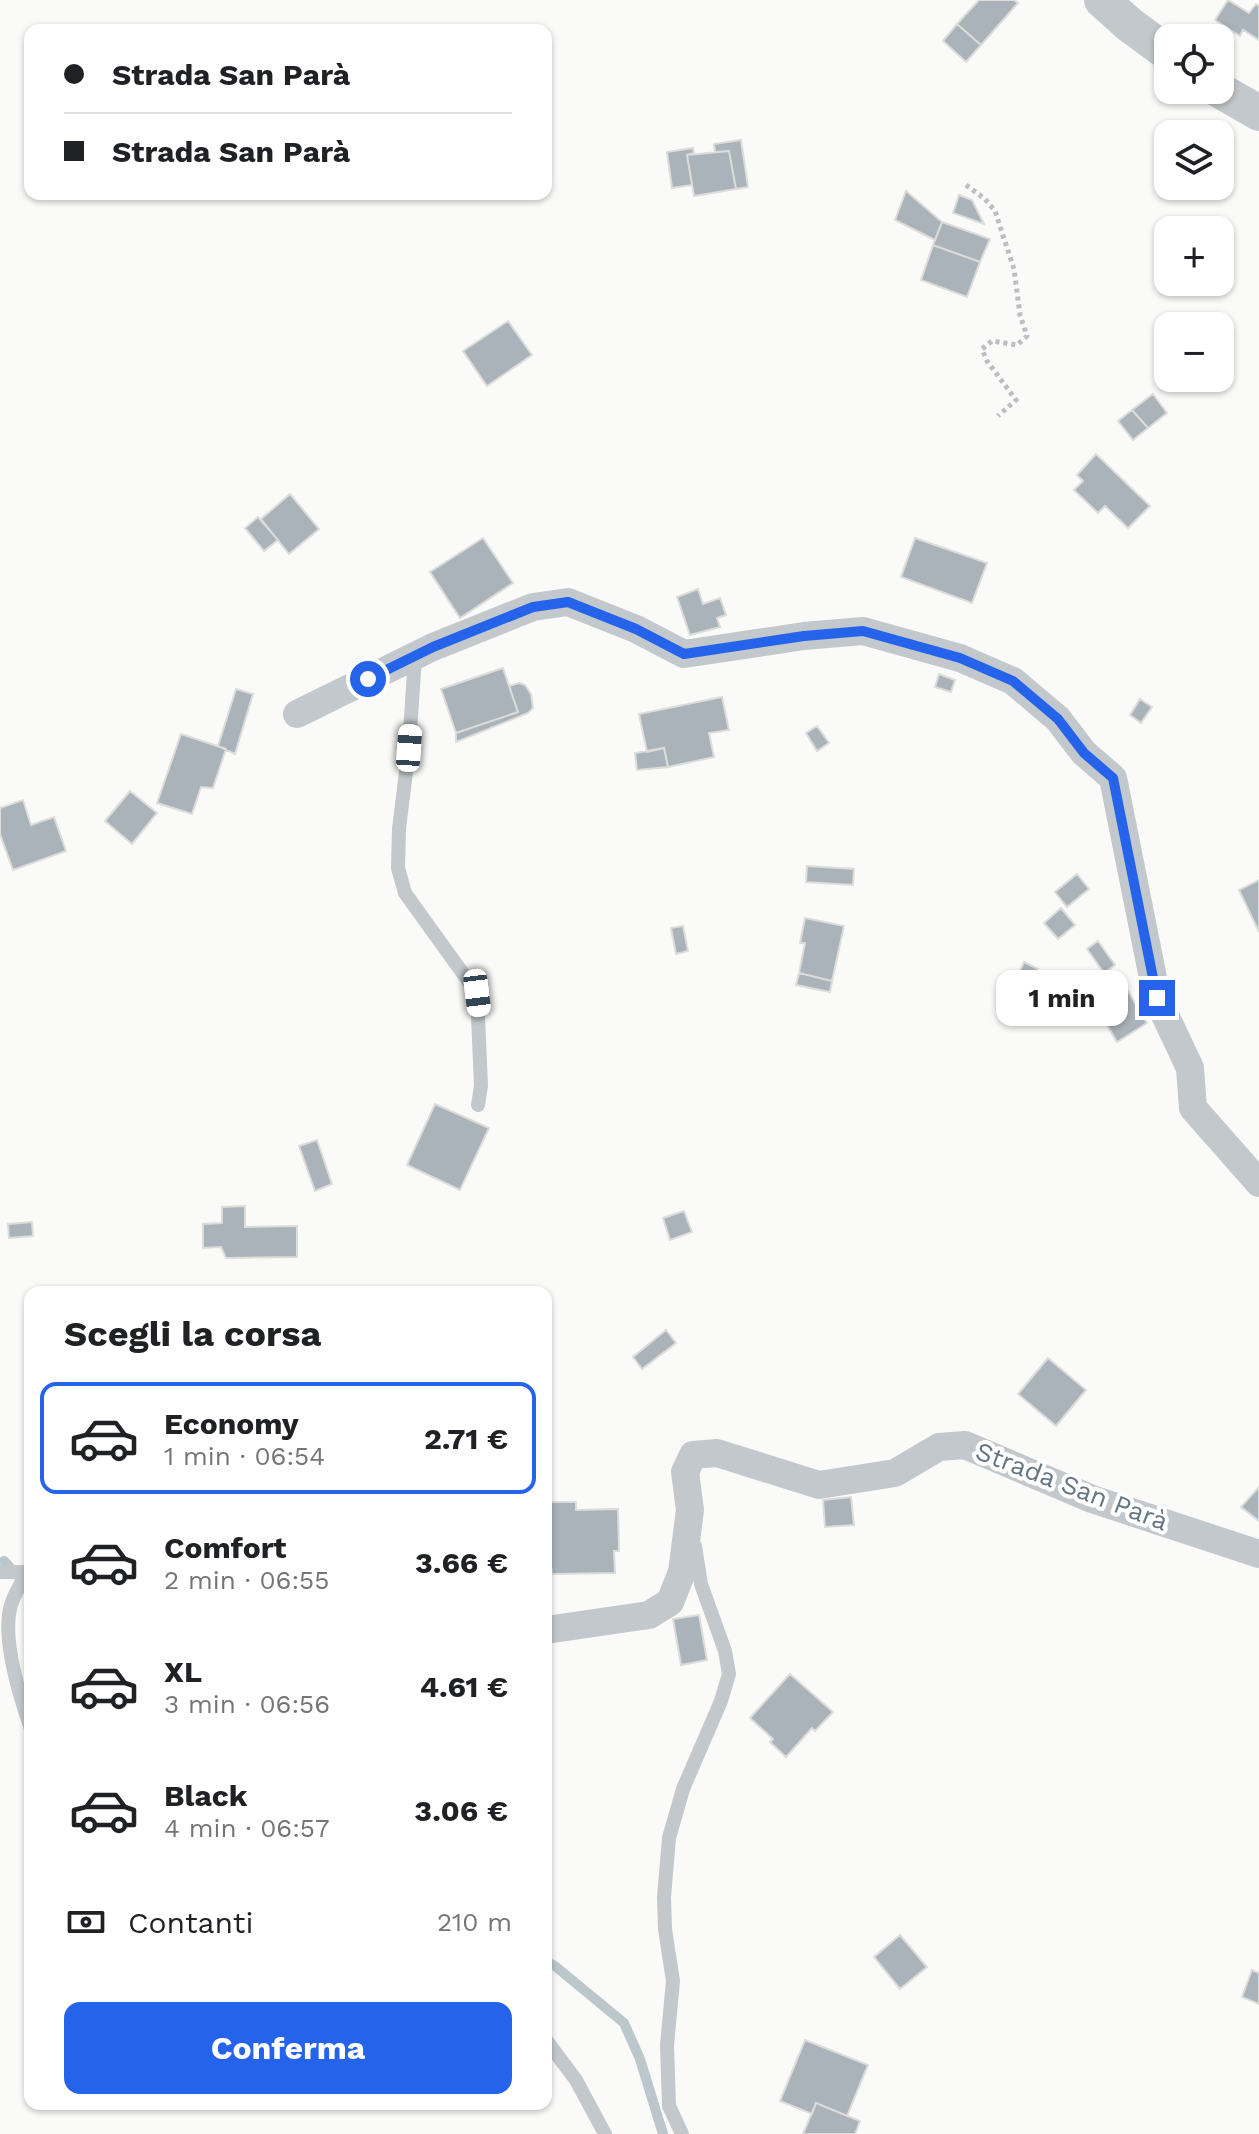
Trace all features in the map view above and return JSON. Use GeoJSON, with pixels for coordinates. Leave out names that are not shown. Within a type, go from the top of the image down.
{"type":"FeatureCollection","features":[{"type":"Feature","properties":{"kind":"street"},"geometry":{"type":"LineString","coordinates":[[1102,0],[1154,43]]}},
{"type":"Feature","properties":{"kind":"street"},"geometry":{"type":"LineString","coordinates":[[1234,99],[1259,113]]}},
{"type":"Feature","properties":{"kind":"street"},"geometry":{"type":"LineString","coordinates":[[297,714],[415,656],[533,607],[568,602],[636,629],[684,654],[804,636],[863,631],[960,658],[1013,681],[1058,719],[1084,753],[1113,778],[1157,998],[1190,1068],[1193,1108],[1259,1183]]}},
{"type":"Feature","properties":{"kind":"street","name":"Strada San Parà"},"geometry":{"type":"LineString","coordinates":[[552,1629],[649,1615],[670,1602],[682,1572],[690,1510],[685,1472],[693,1455],[717,1453],[819,1485],[895,1473],[939,1447],[965,1445],[1092,1499],[1259,1554]]}},
{"type":"Feature","properties":{"kind":"lane"},"geometry":{"type":"LineString","coordinates":[[415,656],[398,868],[405,893],[477,993],[481,1086],[478,1105]]}},
{"type":"Feature","properties":{"kind":"lane"},"geometry":{"type":"LineString","coordinates":[[682,2134],[669,2106],[667,2045],[673,1981],[665,1929],[664,1897],[669,1838],[683,1789],[721,1701],[729,1674],[725,1651],[701,1584],[690,1510]]}},
{"type":"Feature","properties":{"kind":"lane"},"geometry":{"type":"LineString","coordinates":[[0,1572],[24,1570]]}},
{"type":"Feature","properties":{"kind":"lane"},"geometry":{"type":"LineString","coordinates":[[24,1579],[11,1604],[10,1639],[16,1683],[24,1708]]}},
{"type":"Feature","properties":{"kind":"lane"},"geometry":{"type":"LineString","coordinates":[[552,2048],[576,2080],[605,2134]]}},
{"type":"Feature","properties":{"kind":"path"},"geometry":{"type":"LineString","coordinates":[[966,185],[995,211],[1014,269],[1020,315],[1027,336],[1017,345],[992,341],[982,349],[987,361],[1016,400],[998,416]]}},
{"type":"Feature","properties":{"kind":"building"},"geometry":{"type":"Polygon","coordinates":[[[979,0],[1014,0],[1018,3],[981,45],[957,24],[979,0]]]}},
{"type":"Feature","properties":{"kind":"building"},"geometry":{"type":"Polygon","coordinates":[[[1228,0],[1249,13],[1256,4],[1259,6],[1259,40],[1243,30],[1240,36],[1234,32],[1234,24],[1221,24],[1215,20],[1228,0]]]}},
{"type":"Feature","properties":{"kind":"building"},"geometry":{"type":"Polygon","coordinates":[[[957,24],[981,45],[966,62],[943,41],[957,24]]]}},
{"type":"Feature","properties":{"kind":"building"},"geometry":{"type":"Polygon","coordinates":[[[741,140],[748,187],[736,189],[729,151],[715,152],[714,144],[741,140]]]}},
{"type":"Feature","properties":{"kind":"building"},"geometry":{"type":"Polygon","coordinates":[[[693,148],[694,153],[687,155],[692,185],[672,188],[667,152],[693,148]]]}},
{"type":"Feature","properties":{"kind":"building"},"geometry":{"type":"Polygon","coordinates":[[[729,151],[736,189],[694,196],[687,155],[729,151]]]}},
{"type":"Feature","properties":{"kind":"building"},"geometry":{"type":"Polygon","coordinates":[[[906,191],[942,222],[935,240],[895,220],[906,191]]]}},
{"type":"Feature","properties":{"kind":"building"},"geometry":{"type":"Polygon","coordinates":[[[959,195],[972,200],[984,224],[953,213],[959,195]]]}},
{"type":"Feature","properties":{"kind":"building"},"geometry":{"type":"Polygon","coordinates":[[[942,222],[990,239],[980,262],[933,245],[942,222]]]}},
{"type":"Feature","properties":{"kind":"building"},"geometry":{"type":"Polygon","coordinates":[[[933,245],[980,262],[967,297],[921,280],[933,245]]]}},
{"type":"Feature","properties":{"kind":"building"},"geometry":{"type":"Polygon","coordinates":[[[508,321],[532,355],[487,386],[463,351],[508,321]]]}},
{"type":"Feature","properties":{"kind":"building"},"geometry":{"type":"Polygon","coordinates":[[[1153,394],[1167,413],[1148,428],[1132,410],[1153,394]]]}},
{"type":"Feature","properties":{"kind":"building"},"geometry":{"type":"Polygon","coordinates":[[[1132,410],[1148,428],[1133,440],[1118,421],[1132,410]]]}},
{"type":"Feature","properties":{"kind":"building"},"geometry":{"type":"Polygon","coordinates":[[[1096,454],[1150,506],[1128,528],[1105,506],[1098,513],[1074,490],[1083,481],[1077,475],[1096,454]]]}},
{"type":"Feature","properties":{"kind":"building"},"geometry":{"type":"Polygon","coordinates":[[[290,494],[319,529],[289,554],[261,519],[290,494]]]}},
{"type":"Feature","properties":{"kind":"building"},"geometry":{"type":"Polygon","coordinates":[[[258,517],[278,540],[264,551],[245,528],[258,517]]]}},
{"type":"Feature","properties":{"kind":"building"},"geometry":{"type":"Polygon","coordinates":[[[483,538],[513,583],[460,618],[430,572],[483,538]]]}},
{"type":"Feature","properties":{"kind":"building"},"geometry":{"type":"Polygon","coordinates":[[[915,538],[987,563],[972,603],[901,577],[915,538]]]}},
{"type":"Feature","properties":{"kind":"building"},"geometry":{"type":"Polygon","coordinates":[[[698,589],[703,604],[720,598],[726,615],[717,618],[720,627],[690,635],[677,597],[698,589]]]}},
{"type":"Feature","properties":{"kind":"building"},"geometry":{"type":"Polygon","coordinates":[[[503,668],[518,712],[456,733],[441,689],[503,668]]]}},
{"type":"Feature","properties":{"kind":"building"},"geometry":{"type":"Polygon","coordinates":[[[939,674],[955,680],[951,692],[935,687],[939,674]]]}},
{"type":"Feature","properties":{"kind":"building"},"geometry":{"type":"Polygon","coordinates":[[[525,685],[531,694],[533,708],[528,713],[456,742],[456,733],[518,712],[509,686],[525,685]]]}},
{"type":"Feature","properties":{"kind":"building"},"geometry":{"type":"Polygon","coordinates":[[[236,689],[253,694],[235,754],[218,746],[236,689]]]}},
{"type":"Feature","properties":{"kind":"building"},"geometry":{"type":"Polygon","coordinates":[[[722,697],[729,730],[709,733],[714,757],[668,767],[664,748],[647,752],[639,714],[722,697]]]}},
{"type":"Feature","properties":{"kind":"building"},"geometry":{"type":"Polygon","coordinates":[[[1140,699],[1152,707],[1141,723],[1130,715],[1140,699]]]}},
{"type":"Feature","properties":{"kind":"building"},"geometry":{"type":"Polygon","coordinates":[[[817,726],[829,743],[817,751],[806,733],[817,726]]]}},
{"type":"Feature","properties":{"kind":"building"},"geometry":{"type":"Polygon","coordinates":[[[181,734],[226,749],[213,788],[201,787],[192,814],[157,803],[181,734]]]}},
{"type":"Feature","properties":{"kind":"building"},"geometry":{"type":"Polygon","coordinates":[[[664,748],[668,767],[637,770],[635,753],[664,748]]]}},
{"type":"Feature","properties":{"kind":"building"},"geometry":{"type":"Polygon","coordinates":[[[130,791],[157,813],[132,844],[105,821],[130,791]]]}},
{"type":"Feature","properties":{"kind":"building"},"geometry":{"type":"Polygon","coordinates":[[[23,800],[31,825],[54,817],[66,851],[13,870],[0,834],[0,808],[23,800]]]}},
{"type":"Feature","properties":{"kind":"building"},"geometry":{"type":"Polygon","coordinates":[[[807,866],[854,869],[853,885],[806,882],[807,866]]]}},
{"type":"Feature","properties":{"kind":"building"},"geometry":{"type":"Polygon","coordinates":[[[1077,874],[1089,889],[1067,907],[1055,892],[1077,874]]]}},
{"type":"Feature","properties":{"kind":"building"},"geometry":{"type":"Polygon","coordinates":[[[1259,880],[1259,932],[1239,890],[1259,880]]]}},
{"type":"Feature","properties":{"kind":"building"},"geometry":{"type":"Polygon","coordinates":[[[1061,908],[1075,925],[1058,939],[1044,923],[1061,908]]]}},
{"type":"Feature","properties":{"kind":"building"},"geometry":{"type":"Polygon","coordinates":[[[805,918],[844,926],[832,981],[799,973],[805,943],[800,943],[805,918]]]}},
{"type":"Feature","properties":{"kind":"building"},"geometry":{"type":"Polygon","coordinates":[[[683,926],[688,951],[676,954],[671,928],[683,926]]]}},
{"type":"Feature","properties":{"kind":"building"},"geometry":{"type":"Polygon","coordinates":[[[1098,941],[1115,965],[1104,973],[1087,949],[1098,941]]]}},
{"type":"Feature","properties":{"kind":"building"},"geometry":{"type":"Polygon","coordinates":[[[1024,962],[1038,969],[1022,1002],[1009,995],[1024,962]]]}},
{"type":"Feature","properties":{"kind":"building"},"geometry":{"type":"Polygon","coordinates":[[[799,973],[832,981],[830,992],[796,985],[799,973]]]}},
{"type":"Feature","properties":{"kind":"building"},"geometry":{"type":"Polygon","coordinates":[[[1128,991],[1147,1023],[1117,1042],[1098,1010],[1128,991]]]}},
{"type":"Feature","properties":{"kind":"building"},"geometry":{"type":"Polygon","coordinates":[[[435,1104],[489,1128],[460,1190],[407,1165],[435,1104]]]}},
{"type":"Feature","properties":{"kind":"building"},"geometry":{"type":"Polygon","coordinates":[[[317,1140],[332,1184],[315,1191],[299,1146],[317,1140]]]}},
{"type":"Feature","properties":{"kind":"building"},"geometry":{"type":"Polygon","coordinates":[[[245,1206],[245,1227],[297,1226],[297,1257],[226,1258],[221,1247],[203,1248],[203,1224],[222,1223],[222,1207],[245,1206]]]}},
{"type":"Feature","properties":{"kind":"building"},"geometry":{"type":"Polygon","coordinates":[[[684,1211],[692,1232],[670,1240],[663,1218],[684,1211]]]}},
{"type":"Feature","properties":{"kind":"building"},"geometry":{"type":"Polygon","coordinates":[[[32,1222],[33,1236],[9,1238],[8,1224],[32,1222]]]}},
{"type":"Feature","properties":{"kind":"building"},"geometry":{"type":"Polygon","coordinates":[[[666,1330],[676,1343],[642,1369],[633,1357],[666,1330]]]}},
{"type":"Feature","properties":{"kind":"building"},"geometry":{"type":"Polygon","coordinates":[[[1048,1358],[1086,1390],[1056,1426],[1018,1394],[1048,1358]]]}},
{"type":"Feature","properties":{"kind":"building"},"geometry":{"type":"Polygon","coordinates":[[[1259,1487],[1259,1521],[1241,1507],[1259,1487]]]}},
{"type":"Feature","properties":{"kind":"building"},"geometry":{"type":"Polygon","coordinates":[[[851,1497],[854,1525],[825,1527],[823,1500],[851,1497]]]}},
{"type":"Feature","properties":{"kind":"building"},"geometry":{"type":"Polygon","coordinates":[[[552,1502],[576,1502],[576,1510],[618,1509],[619,1551],[614,1551],[615,1573],[552,1574],[552,1502]]]}},
{"type":"Feature","properties":{"kind":"building"},"geometry":{"type":"Polygon","coordinates":[[[699,1615],[707,1660],[681,1665],[673,1619],[699,1615]]]}},
{"type":"Feature","properties":{"kind":"building"},"geometry":{"type":"Polygon","coordinates":[[[790,1674],[833,1712],[815,1731],[812,1728],[786,1757],[770,1742],[773,1739],[750,1718],[790,1674]]]}},
{"type":"Feature","properties":{"kind":"building"},"geometry":{"type":"Polygon","coordinates":[[[900,1935],[927,1967],[900,1989],[874,1957],[900,1935]]]}},
{"type":"Feature","properties":{"kind":"building"},"geometry":{"type":"Polygon","coordinates":[[[1252,1970],[1259,1973],[1259,2004],[1242,1997],[1252,1970]]]}},
{"type":"Feature","properties":{"kind":"building"},"geometry":{"type":"Polygon","coordinates":[[[805,2040],[868,2065],[847,2116],[816,2103],[812,2114],[780,2101],[805,2040]]]}},
{"type":"Feature","properties":{"kind":"building"},"geometry":{"type":"Polygon","coordinates":[[[816,2103],[860,2121],[855,2134],[803,2134],[816,2103]]]}},
{"type":"Feature","properties":{"kind":"waterway"},"geometry":{"type":"LineString","coordinates":[[4,1561],[24,1583]]}},
{"type":"Feature","properties":{"kind":"waterway"},"geometry":{"type":"LineString","coordinates":[[552,1964],[624,2023],[640,2059],[663,2134]]}},
{"type":"Feature","properties":{"kind":"route"},"geometry":{"type":"LineString","coordinates":[[368,679],[433,647],[533,607],[568,602],[636,629],[684,654],[804,636],[863,631],[960,658],[1013,681],[1058,719],[1084,753],[1113,778],[1157,998]]}}]}
